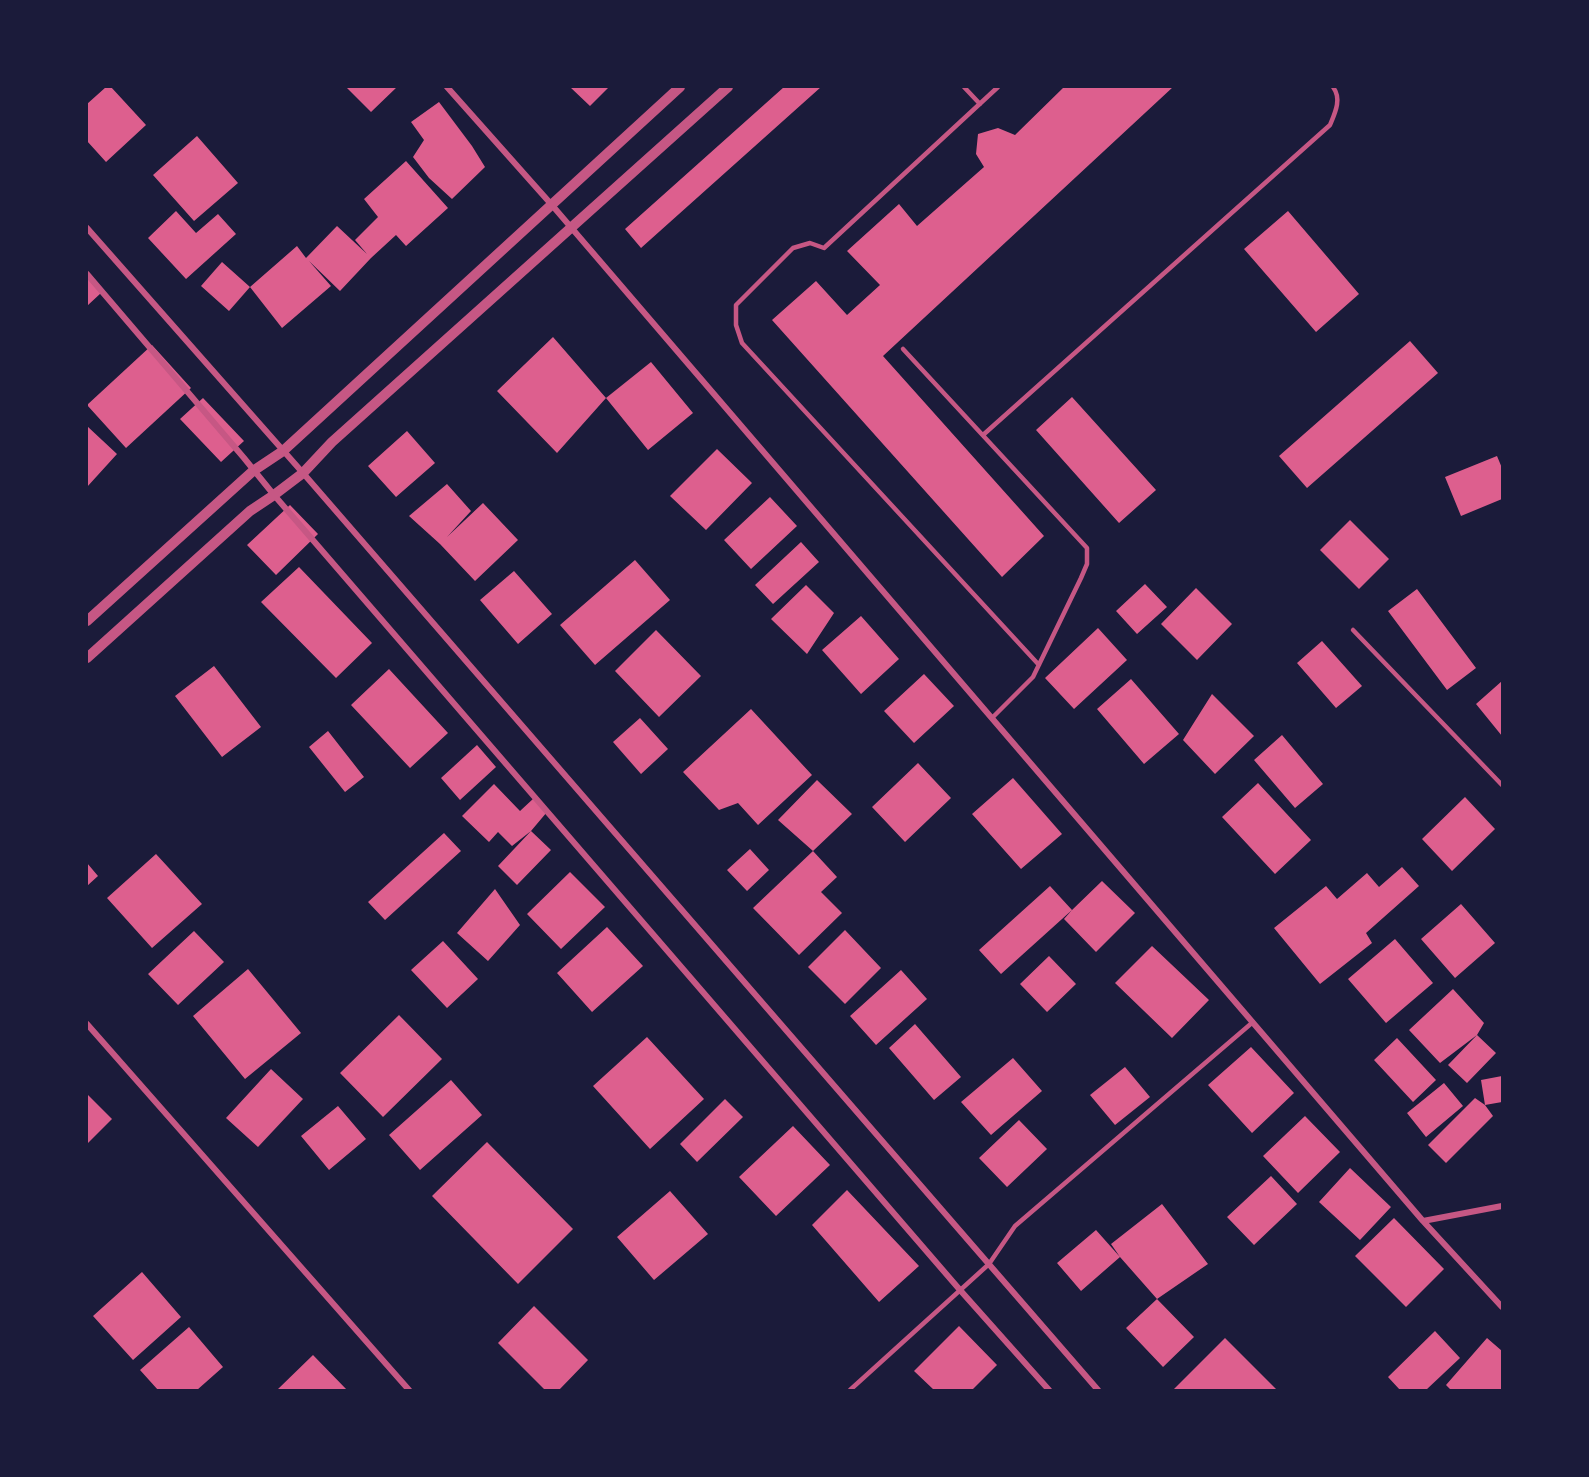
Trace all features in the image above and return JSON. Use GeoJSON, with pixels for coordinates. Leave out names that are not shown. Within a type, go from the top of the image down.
{"type":"FeatureCollection","features":[{"type":"Feature","properties":{"kind":"street"},"geometry":{"type":"LineString","coordinates":[[447,87],[551,204],[1423,1221],[1502,1307]]}},
{"type":"Feature","properties":{"kind":"street"},"geometry":{"type":"LineString","coordinates":[[87,621],[253,471],[283,451],[680,87]]}},
{"type":"Feature","properties":{"kind":"street"},"geometry":{"type":"LineString","coordinates":[[87,658],[250,511],[303,473],[332,442],[728,87]]}},
{"type":"Feature","properties":{"kind":"street"},"geometry":{"type":"LineString","coordinates":[[87,228],[303,473],[1098,1390]]}},
{"type":"Feature","properties":{"kind":"street"},"geometry":{"type":"LineString","coordinates":[[87,274],[237,449],[253,471],[960,1290],[1049,1390]]}},
{"type":"Feature","properties":{"kind":"street"},"geometry":{"type":"LineString","coordinates":[[87,1024],[409,1390]]}},
{"type":"Feature","properties":{"kind":"street"},"geometry":{"type":"LineString","coordinates":[[1423,1221],[1502,1206]]}},
{"type":"Feature","properties":{"kind":"lane"},"geometry":{"type":"LineString","coordinates":[[964,87],[980,104]]}},
{"type":"Feature","properties":{"kind":"lane"},"geometry":{"type":"LineString","coordinates":[[998,87],[824,248],[810,243],[793,248],[736,305],[736,325],[742,344],[1040,665]]}},
{"type":"Feature","properties":{"kind":"lane"},"geometry":{"type":"LineString","coordinates":[[983,435],[1330,125],[1338,107],[1333,87]]}},
{"type":"Feature","properties":{"kind":"lane"},"geometry":{"type":"LineString","coordinates":[[903,349],[1087,548],[1087,564],[1082,578],[1034,677],[992,718]]}},
{"type":"Feature","properties":{"kind":"lane"},"geometry":{"type":"LineString","coordinates":[[1353,630],[1502,785]]}},
{"type":"Feature","properties":{"kind":"lane"},"geometry":{"type":"LineString","coordinates":[[850,1390],[989,1264],[1015,1226],[1253,1022]]}},
{"type":"Feature","properties":{"kind":"building"},"geometry":{"type":"Polygon","coordinates":[[[106,87],[111,87],[146,125],[106,162],[87,141],[87,104],[106,87]]]}},
{"type":"Feature","properties":{"kind":"building"},"geometry":{"type":"Polygon","coordinates":[[[346,87],[397,87],[371,112],[346,87]]]}},
{"type":"Feature","properties":{"kind":"building"},"geometry":{"type":"Polygon","coordinates":[[[570,87],[609,87],[590,106],[570,87]]]}},
{"type":"Feature","properties":{"kind":"building"},"geometry":{"type":"Polygon","coordinates":[[[784,87],[821,87],[641,248],[625,229],[784,87]]]}},
{"type":"Feature","properties":{"kind":"building"},"geometry":{"type":"Polygon","coordinates":[[[1064,87],[1173,87],[883,356],[1044,536],[1002,577],[772,320],[816,281],[847,315],[880,285],[847,251],[899,204],[917,226],[984,167],[976,154],[978,134],[998,128],[1015,135],[1064,87]]]}},
{"type":"Feature","properties":{"kind":"building"},"geometry":{"type":"Polygon","coordinates":[[[439,102],[485,167],[452,199],[429,178],[413,157],[424,140],[411,122],[439,102]]]}},
{"type":"Feature","properties":{"kind":"building"},"geometry":{"type":"Polygon","coordinates":[[[197,136],[238,183],[194,221],[153,175],[197,136]]]}},
{"type":"Feature","properties":{"kind":"building"},"geometry":{"type":"Polygon","coordinates":[[[406,161],[448,208],[406,246],[396,235],[340,291],[309,261],[331,286],[282,328],[250,287],[297,246],[306,258],[337,226],[367,254],[355,240],[378,217],[364,199],[406,161]]]}},
{"type":"Feature","properties":{"kind":"building"},"geometry":{"type":"Polygon","coordinates":[[[176,211],[196,233],[218,214],[236,234],[186,279],[148,238],[176,211]]]}},
{"type":"Feature","properties":{"kind":"building"},"geometry":{"type":"Polygon","coordinates":[[[1288,211],[1359,294],[1316,332],[1244,249],[1288,211]]]}},
{"type":"Feature","properties":{"kind":"building"},"geometry":{"type":"Polygon","coordinates":[[[222,262],[250,287],[229,311],[201,286],[222,262]]]}},
{"type":"Feature","properties":{"kind":"building"},"geometry":{"type":"Polygon","coordinates":[[[87,278],[101,293],[87,306],[87,278]]]}},
{"type":"Feature","properties":{"kind":"building"},"geometry":{"type":"Polygon","coordinates":[[[553,337],[606,398],[557,453],[497,391],[553,337]]]}},
{"type":"Feature","properties":{"kind":"building"},"geometry":{"type":"Polygon","coordinates":[[[1410,341],[1438,373],[1307,488],[1279,456],[1410,341]]]}},
{"type":"Feature","properties":{"kind":"building"},"geometry":{"type":"Polygon","coordinates":[[[152,345],[191,388],[126,448],[87,405],[152,345]]]}},
{"type":"Feature","properties":{"kind":"building"},"geometry":{"type":"Polygon","coordinates":[[[651,362],[693,413],[648,450],[606,398],[651,362]]]}},
{"type":"Feature","properties":{"kind":"building"},"geometry":{"type":"Polygon","coordinates":[[[1072,397],[1156,490],[1119,523],[1036,430],[1072,397]]]}},
{"type":"Feature","properties":{"kind":"building"},"geometry":{"type":"Polygon","coordinates":[[[203,398],[244,441],[221,462],[180,419],[203,398]]]}},
{"type":"Feature","properties":{"kind":"building"},"geometry":{"type":"Polygon","coordinates":[[[87,426],[117,454],[87,487],[87,426]]]}},
{"type":"Feature","properties":{"kind":"building"},"geometry":{"type":"Polygon","coordinates":[[[407,431],[435,463],[396,497],[368,466],[407,431]]]}},
{"type":"Feature","properties":{"kind":"building"},"geometry":{"type":"Polygon","coordinates":[[[717,449],[752,483],[706,530],[670,496],[717,449]]]}},
{"type":"Feature","properties":{"kind":"building"},"geometry":{"type":"Polygon","coordinates":[[[1497,456],[1502,468],[1502,499],[1461,516],[1445,477],[1497,456]]]}},
{"type":"Feature","properties":{"kind":"building"},"geometry":{"type":"Polygon","coordinates":[[[447,484],[471,511],[447,537],[483,503],[518,540],[475,581],[440,544],[409,516],[447,484]]]}},
{"type":"Feature","properties":{"kind":"building"},"geometry":{"type":"Polygon","coordinates":[[[770,497],[797,526],[751,569],[724,540],[770,497]]]}},
{"type":"Feature","properties":{"kind":"building"},"geometry":{"type":"Polygon","coordinates":[[[290,505],[318,534],[276,575],[247,545],[290,505]]]}},
{"type":"Feature","properties":{"kind":"building"},"geometry":{"type":"Polygon","coordinates":[[[1350,520],[1389,559],[1359,589],[1320,550],[1350,520]]]}},
{"type":"Feature","properties":{"kind":"building"},"geometry":{"type":"Polygon","coordinates":[[[801,542],[819,562],[773,604],[755,585],[801,542]]]}},
{"type":"Feature","properties":{"kind":"building"},"geometry":{"type":"Polygon","coordinates":[[[635,560],[670,600],[595,665],[560,625],[635,560]]]}},
{"type":"Feature","properties":{"kind":"building"},"geometry":{"type":"Polygon","coordinates":[[[299,567],[372,643],[336,678],[261,602],[299,567]]]}},
{"type":"Feature","properties":{"kind":"building"},"geometry":{"type":"Polygon","coordinates":[[[514,571],[552,614],[518,644],[480,600],[514,571]]]}},
{"type":"Feature","properties":{"kind":"building"},"geometry":{"type":"Polygon","coordinates":[[[1145,584],[1167,607],[1137,634],[1116,611],[1145,584]]]}},
{"type":"Feature","properties":{"kind":"building"},"geometry":{"type":"Polygon","coordinates":[[[806,585],[834,613],[807,654],[771,619],[806,585]]]}},
{"type":"Feature","properties":{"kind":"building"},"geometry":{"type":"Polygon","coordinates":[[[1196,588],[1232,624],[1197,660],[1161,624],[1196,588]]]}},
{"type":"Feature","properties":{"kind":"building"},"geometry":{"type":"Polygon","coordinates":[[[1417,589],[1476,668],[1447,690],[1388,611],[1417,589]]]}},
{"type":"Feature","properties":{"kind":"building"},"geometry":{"type":"Polygon","coordinates":[[[861,616],[899,659],[861,694],[822,650],[861,616]]]}},
{"type":"Feature","properties":{"kind":"building"},"geometry":{"type":"Polygon","coordinates":[[[1098,628],[1127,660],[1074,709],[1045,678],[1098,628]]]}},
{"type":"Feature","properties":{"kind":"building"},"geometry":{"type":"Polygon","coordinates":[[[656,630],[701,676],[659,717],[615,671],[656,630]]]}},
{"type":"Feature","properties":{"kind":"building"},"geometry":{"type":"Polygon","coordinates":[[[1322,641],[1362,686],[1336,708],[1297,663],[1322,641]]]}},
{"type":"Feature","properties":{"kind":"building"},"geometry":{"type":"Polygon","coordinates":[[[214,666],[261,727],[222,757],[175,696],[214,666]]]}},
{"type":"Feature","properties":{"kind":"building"},"geometry":{"type":"Polygon","coordinates":[[[389,669],[448,733],[410,768],[351,705],[389,669]]]}},
{"type":"Feature","properties":{"kind":"building"},"geometry":{"type":"Polygon","coordinates":[[[924,674],[954,706],[914,743],[884,711],[924,674]]]}},
{"type":"Feature","properties":{"kind":"building"},"geometry":{"type":"Polygon","coordinates":[[[1131,679],[1179,734],[1144,764],[1097,709],[1131,679]]]}},
{"type":"Feature","properties":{"kind":"building"},"geometry":{"type":"Polygon","coordinates":[[[1502,681],[1502,736],[1476,704],[1502,681]]]}},
{"type":"Feature","properties":{"kind":"building"},"geometry":{"type":"Polygon","coordinates":[[[1212,694],[1254,736],[1215,774],[1183,740],[1212,694]]]}},
{"type":"Feature","properties":{"kind":"building"},"geometry":{"type":"Polygon","coordinates":[[[751,709],[812,775],[758,825],[738,803],[719,810],[683,772],[751,709]]]}},
{"type":"Feature","properties":{"kind":"building"},"geometry":{"type":"Polygon","coordinates":[[[640,718],[668,749],[641,774],[613,742],[640,718]]]}},
{"type":"Feature","properties":{"kind":"building"},"geometry":{"type":"Polygon","coordinates":[[[328,731],[364,777],[345,792],[309,747],[328,731]]]}},
{"type":"Feature","properties":{"kind":"building"},"geometry":{"type":"Polygon","coordinates":[[[1282,735],[1323,784],[1295,808],[1254,760],[1282,735]]]}},
{"type":"Feature","properties":{"kind":"building"},"geometry":{"type":"Polygon","coordinates":[[[477,745],[496,767],[460,800],[441,778],[477,745]]]}},
{"type":"Feature","properties":{"kind":"building"},"geometry":{"type":"Polygon","coordinates":[[[918,763],[951,798],[905,842],[872,807],[918,763]]]}},
{"type":"Feature","properties":{"kind":"building"},"geometry":{"type":"Polygon","coordinates":[[[1013,778],[1062,834],[1021,869],[972,814],[1013,778]]]}},
{"type":"Feature","properties":{"kind":"building"},"geometry":{"type":"Polygon","coordinates":[[[817,780],[852,814],[813,851],[778,820],[817,780]]]}},
{"type":"Feature","properties":{"kind":"building"},"geometry":{"type":"Polygon","coordinates":[[[1258,783],[1311,840],[1275,874],[1222,817],[1258,783]]]}},
{"type":"Feature","properties":{"kind":"building"},"geometry":{"type":"Polygon","coordinates":[[[494,784],[520,811],[534,798],[547,812],[531,831],[512,846],[498,832],[489,842],[462,816],[494,784]]]}},
{"type":"Feature","properties":{"kind":"building"},"geometry":{"type":"Polygon","coordinates":[[[1465,797],[1495,829],[1452,871],[1422,839],[1465,797]]]}},
{"type":"Feature","properties":{"kind":"building"},"geometry":{"type":"Polygon","coordinates":[[[531,831],[551,850],[517,885],[498,866],[531,831]]]}},
{"type":"Feature","properties":{"kind":"building"},"geometry":{"type":"Polygon","coordinates":[[[444,833],[461,851],[385,920],[368,902],[444,833]]]}},
{"type":"Feature","properties":{"kind":"building"},"geometry":{"type":"Polygon","coordinates":[[[750,849],[769,870],[747,891],[727,870],[750,849]]]}},
{"type":"Feature","properties":{"kind":"building"},"geometry":{"type":"Polygon","coordinates":[[[813,851],[837,877],[821,892],[842,913],[799,955],[753,908],[813,851]]]}},
{"type":"Feature","properties":{"kind":"building"},"geometry":{"type":"Polygon","coordinates":[[[156,854],[202,904],[152,948],[107,898],[156,854]]]}},
{"type":"Feature","properties":{"kind":"building"},"geometry":{"type":"Polygon","coordinates":[[[87,863],[98,876],[87,886],[87,863]]]}},
{"type":"Feature","properties":{"kind":"building"},"geometry":{"type":"Polygon","coordinates":[[[1402,867],[1419,886],[1366,933],[1372,943],[1320,984],[1274,928],[1326,886],[1337,899],[1367,873],[1379,887],[1402,867]]]}},
{"type":"Feature","properties":{"kind":"building"},"geometry":{"type":"Polygon","coordinates":[[[570,872],[605,907],[561,949],[527,914],[570,872]]]}},
{"type":"Feature","properties":{"kind":"building"},"geometry":{"type":"Polygon","coordinates":[[[1102,881],[1135,913],[1096,952],[1064,919],[1102,881]]]}},
{"type":"Feature","properties":{"kind":"building"},"geometry":{"type":"Polygon","coordinates":[[[1050,886],[1072,910],[1001,974],[979,950],[1050,886]]]}},
{"type":"Feature","properties":{"kind":"building"},"geometry":{"type":"Polygon","coordinates":[[[495,889],[520,925],[488,961],[457,933],[495,889]]]}},
{"type":"Feature","properties":{"kind":"building"},"geometry":{"type":"Polygon","coordinates":[[[1461,904],[1495,943],[1455,978],[1421,939],[1461,904]]]}},
{"type":"Feature","properties":{"kind":"building"},"geometry":{"type":"Polygon","coordinates":[[[607,927],[643,966],[592,1012],[557,973],[607,927]]]}},
{"type":"Feature","properties":{"kind":"building"},"geometry":{"type":"Polygon","coordinates":[[[845,930],[881,968],[845,1004],[808,967],[845,930]]]}},
{"type":"Feature","properties":{"kind":"building"},"geometry":{"type":"Polygon","coordinates":[[[194,931],[224,962],[178,1005],[148,974],[194,931]]]}},
{"type":"Feature","properties":{"kind":"building"},"geometry":{"type":"Polygon","coordinates":[[[1395,939],[1433,983],[1386,1023],[1348,979],[1395,939]]]}},
{"type":"Feature","properties":{"kind":"building"},"geometry":{"type":"Polygon","coordinates":[[[443,941],[478,979],[447,1008],[411,970],[443,941]]]}},
{"type":"Feature","properties":{"kind":"building"},"geometry":{"type":"Polygon","coordinates":[[[1152,946],[1209,1000],[1172,1038],[1115,983],[1152,946]]]}},
{"type":"Feature","properties":{"kind":"building"},"geometry":{"type":"Polygon","coordinates":[[[1049,956],[1076,984],[1047,1012],[1020,984],[1049,956]]]}},
{"type":"Feature","properties":{"kind":"building"},"geometry":{"type":"Polygon","coordinates":[[[248,969],[301,1033],[245,1079],[193,1016],[248,969]]]}},
{"type":"Feature","properties":{"kind":"building"},"geometry":{"type":"Polygon","coordinates":[[[901,970],[927,999],[876,1045],[850,1016],[901,970]]]}},
{"type":"Feature","properties":{"kind":"building"},"geometry":{"type":"Polygon","coordinates":[[[1453,989],[1484,1023],[1477,1035],[1440,1063],[1409,1030],[1453,989]]]}},
{"type":"Feature","properties":{"kind":"building"},"geometry":{"type":"Polygon","coordinates":[[[399,1015],[442,1059],[383,1117],[340,1073],[399,1015]]]}},
{"type":"Feature","properties":{"kind":"building"},"geometry":{"type":"Polygon","coordinates":[[[915,1024],[961,1077],[934,1100],[889,1048],[915,1024]]]}},
{"type":"Feature","properties":{"kind":"building"},"geometry":{"type":"Polygon","coordinates":[[[1477,1035],[1496,1053],[1467,1083],[1448,1065],[1477,1035]]]}},
{"type":"Feature","properties":{"kind":"building"},"geometry":{"type":"Polygon","coordinates":[[[647,1037],[704,1099],[650,1149],[593,1086],[647,1037]]]}},
{"type":"Feature","properties":{"kind":"building"},"geometry":{"type":"Polygon","coordinates":[[[1397,1038],[1436,1080],[1413,1102],[1374,1060],[1397,1038]]]}},
{"type":"Feature","properties":{"kind":"building"},"geometry":{"type":"Polygon","coordinates":[[[1251,1047],[1294,1093],[1252,1133],[1208,1085],[1251,1047]]]}},
{"type":"Feature","properties":{"kind":"building"},"geometry":{"type":"Polygon","coordinates":[[[1013,1058],[1042,1091],[991,1135],[961,1102],[1013,1058]]]}},
{"type":"Feature","properties":{"kind":"building"},"geometry":{"type":"Polygon","coordinates":[[[1125,1067],[1150,1097],[1115,1125],[1090,1095],[1125,1067]]]}},
{"type":"Feature","properties":{"kind":"building"},"geometry":{"type":"Polygon","coordinates":[[[271,1069],[303,1099],[258,1147],[226,1118],[271,1069]]]}},
{"type":"Feature","properties":{"kind":"building"},"geometry":{"type":"Polygon","coordinates":[[[1502,1076],[1502,1102],[1485,1105],[1481,1080],[1502,1076]]]}},
{"type":"Feature","properties":{"kind":"building"},"geometry":{"type":"Polygon","coordinates":[[[451,1080],[482,1115],[420,1170],[389,1135],[451,1080]]]}},
{"type":"Feature","properties":{"kind":"building"},"geometry":{"type":"Polygon","coordinates":[[[1444,1083],[1463,1106],[1426,1137],[1407,1113],[1444,1083]]]}},
{"type":"Feature","properties":{"kind":"building"},"geometry":{"type":"Polygon","coordinates":[[[87,1094],[112,1119],[87,1144],[87,1094]]]}},
{"type":"Feature","properties":{"kind":"building"},"geometry":{"type":"Polygon","coordinates":[[[1475,1098],[1485,1105],[1493,1116],[1446,1163],[1428,1145],[1475,1098]]]}},
{"type":"Feature","properties":{"kind":"building"},"geometry":{"type":"Polygon","coordinates":[[[725,1099],[743,1117],[697,1162],[680,1144],[725,1099]]]}},
{"type":"Feature","properties":{"kind":"building"},"geometry":{"type":"Polygon","coordinates":[[[338,1106],[366,1139],[329,1170],[301,1136],[338,1106]]]}},
{"type":"Feature","properties":{"kind":"building"},"geometry":{"type":"Polygon","coordinates":[[[1305,1116],[1340,1152],[1298,1193],[1263,1156],[1305,1116]]]}},
{"type":"Feature","properties":{"kind":"building"},"geometry":{"type":"Polygon","coordinates":[[[1019,1120],[1047,1149],[1007,1187],[979,1158],[1019,1120]]]}},
{"type":"Feature","properties":{"kind":"building"},"geometry":{"type":"Polygon","coordinates":[[[793,1126],[830,1165],[776,1216],[739,1177],[793,1126]]]}},
{"type":"Feature","properties":{"kind":"building"},"geometry":{"type":"Polygon","coordinates":[[[487,1142],[573,1229],[518,1284],[432,1196],[487,1142]]]}},
{"type":"Feature","properties":{"kind":"building"},"geometry":{"type":"Polygon","coordinates":[[[1350,1168],[1391,1207],[1360,1240],[1319,1202],[1350,1168]]]}},
{"type":"Feature","properties":{"kind":"building"},"geometry":{"type":"Polygon","coordinates":[[[1271,1176],[1297,1204],[1254,1245],[1227,1217],[1271,1176]]]}},
{"type":"Feature","properties":{"kind":"building"},"geometry":{"type":"Polygon","coordinates":[[[847,1190],[919,1266],[879,1302],[812,1225],[847,1190]]]}},
{"type":"Feature","properties":{"kind":"building"},"geometry":{"type":"Polygon","coordinates":[[[670,1191],[708,1234],[654,1280],[617,1237],[670,1191]]]}},
{"type":"Feature","properties":{"kind":"building"},"geometry":{"type":"Polygon","coordinates":[[[1162,1204],[1208,1264],[1157,1299],[1111,1244],[1162,1204]]]}},
{"type":"Feature","properties":{"kind":"building"},"geometry":{"type":"Polygon","coordinates":[[[1394,1218],[1444,1269],[1406,1307],[1355,1256],[1394,1218]]]}},
{"type":"Feature","properties":{"kind":"building"},"geometry":{"type":"Polygon","coordinates":[[[1096,1230],[1120,1257],[1081,1291],[1057,1263],[1096,1230]]]}},
{"type":"Feature","properties":{"kind":"building"},"geometry":{"type":"Polygon","coordinates":[[[142,1272],[181,1317],[133,1360],[93,1316],[142,1272]]]}},
{"type":"Feature","properties":{"kind":"building"},"geometry":{"type":"Polygon","coordinates":[[[1157,1299],[1194,1337],[1163,1367],[1126,1328],[1157,1299]]]}},
{"type":"Feature","properties":{"kind":"building"},"geometry":{"type":"Polygon","coordinates":[[[534,1306],[588,1360],[559,1390],[545,1390],[498,1343],[534,1306]]]}},
{"type":"Feature","properties":{"kind":"building"},"geometry":{"type":"Polygon","coordinates":[[[959,1326],[997,1365],[972,1390],[934,1390],[914,1371],[959,1326]]]}},
{"type":"Feature","properties":{"kind":"building"},"geometry":{"type":"Polygon","coordinates":[[[189,1327],[223,1367],[197,1390],[158,1390],[140,1370],[189,1327]]]}},
{"type":"Feature","properties":{"kind":"building"},"geometry":{"type":"Polygon","coordinates":[[[1435,1331],[1460,1358],[1426,1390],[1400,1390],[1388,1377],[1435,1331]]]}},
{"type":"Feature","properties":{"kind":"building"},"geometry":{"type":"Polygon","coordinates":[[[1225,1338],[1277,1390],[1173,1390],[1225,1338]]]}},
{"type":"Feature","properties":{"kind":"building"},"geometry":{"type":"Polygon","coordinates":[[[1487,1338],[1502,1351],[1502,1390],[1451,1390],[1446,1385],[1487,1338]]]}},
{"type":"Feature","properties":{"kind":"building"},"geometry":{"type":"Polygon","coordinates":[[[313,1355],[347,1390],[277,1390],[313,1355]]]}}]}
